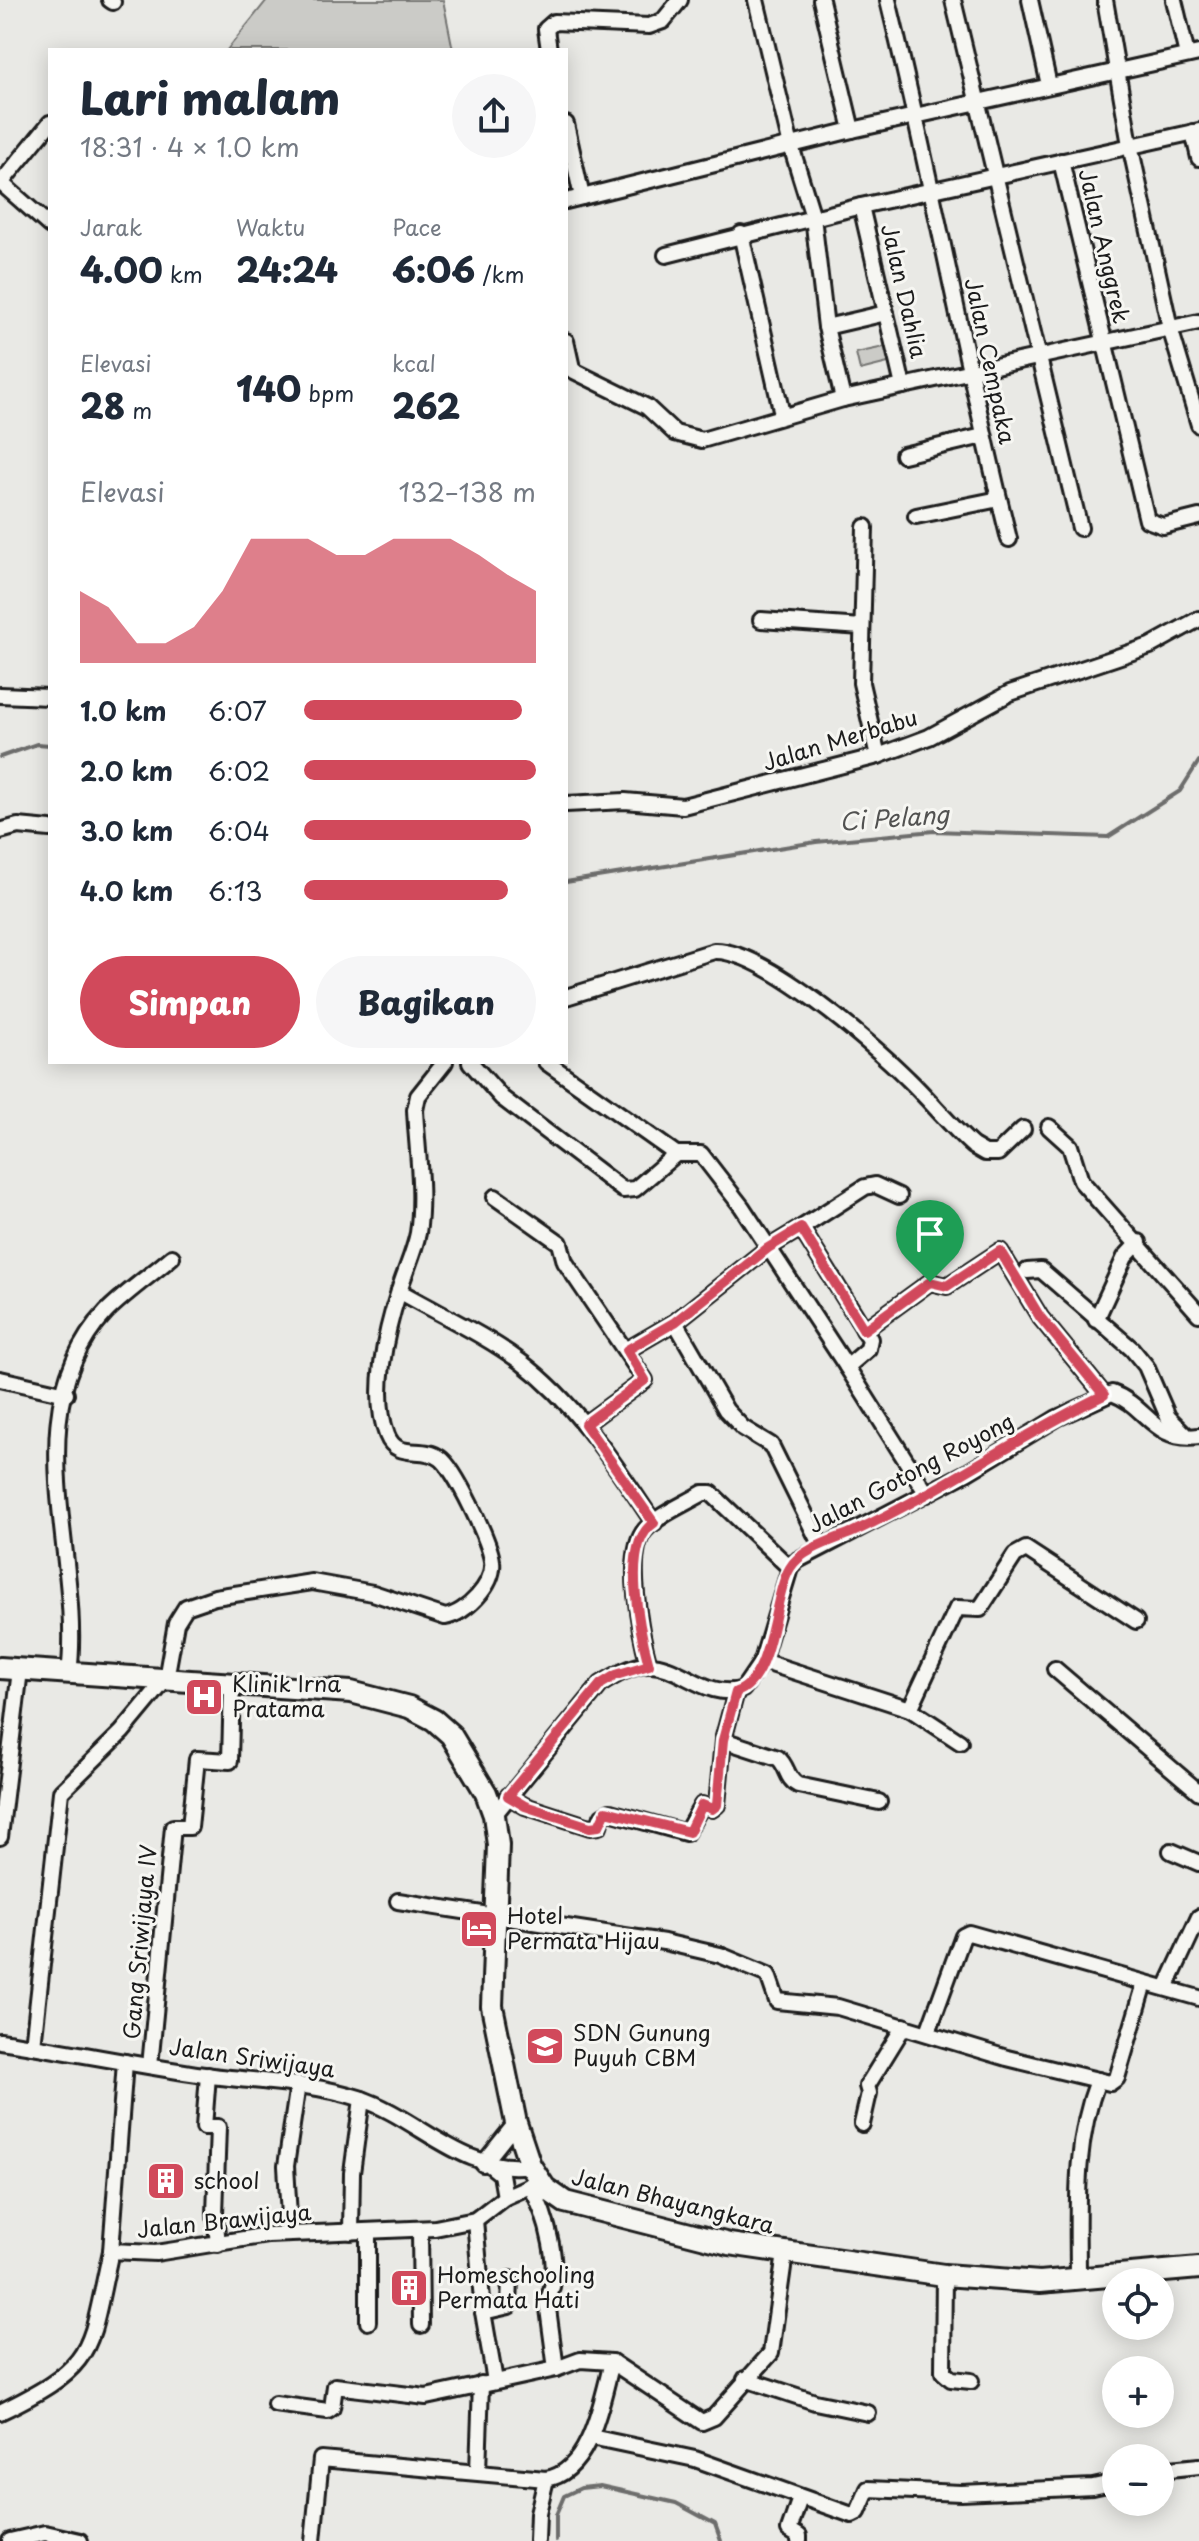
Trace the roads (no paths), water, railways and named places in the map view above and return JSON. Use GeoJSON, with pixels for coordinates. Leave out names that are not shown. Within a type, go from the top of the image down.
{"type":"FeatureCollection","features":[{"type":"Feature","properties":{"kind":"highway"},"geometry":{"type":"LineString","coordinates":[[10,1669],[351,1692],[409,1707],[434,1720],[451,1735],[486,1793],[494,1815],[496,1915],[492,2006],[516,2123],[534,2177]]}},
{"type":"Feature","properties":{"kind":"highway","name":"Jalan Bhayangkara"},"geometry":{"type":"LineString","coordinates":[[534,2177],[554,2196],[581,2208],[729,2244],[944,2275],[1040,2282],[1199,2268]]}},
{"type":"Feature","properties":{"kind":"street"},"geometry":{"type":"LineString","coordinates":[[549,48],[546,33],[549,25],[565,21],[649,26],[663,21],[680,0]]}},
{"type":"Feature","properties":{"kind":"street"},"geometry":{"type":"LineString","coordinates":[[756,0],[791,146],[813,217],[826,327],[843,399]]}},
{"type":"Feature","properties":{"kind":"street"},"geometry":{"type":"LineString","coordinates":[[821,0],[852,130]]}},
{"type":"Feature","properties":{"kind":"street","name":"Jalan Cempaka"},"geometry":{"type":"LineString","coordinates":[[888,0],[917,116],[969,372],[1009,539]]}},
{"type":"Feature","properties":{"kind":"street"},"geometry":{"type":"LineString","coordinates":[[953,0],[1080,528]]}},
{"type":"Feature","properties":{"kind":"street"},"geometry":{"type":"LineString","coordinates":[[1030,0],[1049,85]]}},
{"type":"Feature","properties":{"kind":"street"},"geometry":{"type":"LineString","coordinates":[[1105,0],[1130,145],[1170,328],[1199,425]]}},
{"type":"Feature","properties":{"kind":"street"},"geometry":{"type":"LineString","coordinates":[[568,200],[852,130],[1193,54],[1174,0]]}},
{"type":"Feature","properties":{"kind":"street"},"geometry":{"type":"LineString","coordinates":[[48,125],[0,183],[48,224]]}},
{"type":"Feature","properties":{"kind":"street"},"geometry":{"type":"LineString","coordinates":[[666,255],[813,217],[1196,131],[1199,158]]}},
{"type":"Feature","properties":{"kind":"street"},"geometry":{"type":"LineString","coordinates":[[568,136],[582,197]]}},
{"type":"Feature","properties":{"kind":"street","name":"Jalan Anggrek"},"geometry":{"type":"LineString","coordinates":[[1061,161],[1147,520],[1163,526],[1199,517]]}},
{"type":"Feature","properties":{"kind":"street","name":"Jalan Dahlia"},"geometry":{"type":"LineString","coordinates":[[861,206],[903,386]]}},
{"type":"Feature","properties":{"kind":"street"},"geometry":{"type":"LineString","coordinates":[[741,234],[782,414]]}},
{"type":"Feature","properties":{"kind":"street"},"geometry":{"type":"LineString","coordinates":[[826,327],[886,313]]}},
{"type":"Feature","properties":{"kind":"street"},"geometry":{"type":"LineString","coordinates":[[569,368],[596,385],[647,407],[675,433],[702,440],[782,414],[843,399],[1199,322]]}},
{"type":"Feature","properties":{"kind":"street"},"geometry":{"type":"LineString","coordinates":[[903,455],[983,436]]}},
{"type":"Feature","properties":{"kind":"street"},"geometry":{"type":"LineString","coordinates":[[916,516],[999,499]]}},
{"type":"Feature","properties":{"kind":"street"},"geometry":{"type":"LineString","coordinates":[[865,527],[861,683],[878,756]]}},
{"type":"Feature","properties":{"kind":"street","name":"Jalan Merbabu"},"geometry":{"type":"LineString","coordinates":[[568,804],[625,801],[683,806],[878,756],[929,737],[1010,693],[1150,646],[1199,619]]}},
{"type":"Feature","properties":{"kind":"street"},"geometry":{"type":"LineString","coordinates":[[761,620],[862,627]]}},
{"type":"Feature","properties":{"kind":"street"},"geometry":{"type":"LineString","coordinates":[[0,695],[48,697]]}},
{"type":"Feature","properties":{"kind":"street"},"geometry":{"type":"LineString","coordinates":[[0,831],[18,826],[48,829]]}},
{"type":"Feature","properties":{"kind":"street"},"geometry":{"type":"LineString","coordinates":[[568,996],[714,951],[738,954],[763,965],[869,1044],[973,1146],[985,1153],[998,1153],[1023,1129]]}},
{"type":"Feature","properties":{"kind":"street"},"geometry":{"type":"LineString","coordinates":[[33,2046],[61,1792],[122,1732],[166,1679],[176,1623],[186,1607],[196,1601],[312,1582],[373,1593],[445,1617],[456,1616],[472,1603],[492,1571],[490,1553],[446,1464],[431,1454],[400,1451],[387,1434],[381,1389],[399,1291],[418,1232],[415,1110],[418,1096],[443,1064]]}},
{"type":"Feature","properties":{"kind":"street"},"geometry":{"type":"LineString","coordinates":[[549,1064],[676,1154]]}},
{"type":"Feature","properties":{"kind":"street"},"geometry":{"type":"LineString","coordinates":[[474,1066],[502,1098],[623,1190],[635,1189],[676,1154],[695,1152],[708,1160],[847,1367],[927,1494]]}},
{"type":"Feature","properties":{"kind":"street"},"geometry":{"type":"LineString","coordinates":[[1049,1127],[1070,1146],[1081,1181],[1139,1242],[1199,1314]]}},
{"type":"Feature","properties":{"kind":"street"},"geometry":{"type":"LineString","coordinates":[[627,1350],[675,1322],[768,1248],[865,1187],[875,1185],[899,1196]]}},
{"type":"Feature","properties":{"kind":"street"},"geometry":{"type":"LineString","coordinates":[[495,1197],[560,1243],[565,1262],[645,1380],[585,1424]]}},
{"type":"Feature","properties":{"kind":"street"},"geometry":{"type":"LineString","coordinates":[[801,1228],[870,1344],[847,1367]]}},
{"type":"Feature","properties":{"kind":"street"},"geometry":{"type":"LineString","coordinates":[[1096,1320],[1125,1257],[1139,1242]]}},
{"type":"Feature","properties":{"kind":"street"},"geometry":{"type":"LineString","coordinates":[[864,1330],[930,1282],[947,1286],[1000,1251],[1040,1317],[1104,1395],[1112,1393],[1122,1398],[1164,1434],[1192,1435]]}},
{"type":"Feature","properties":{"kind":"street"},"geometry":{"type":"LineString","coordinates":[[69,1674],[73,1630],[57,1471],[60,1418],[75,1360],[106,1312],[172,1257]]}},
{"type":"Feature","properties":{"kind":"street"},"geometry":{"type":"LineString","coordinates":[[1027,1271],[1041,1270],[1096,1320],[1122,1338],[1146,1366],[1168,1417],[1192,1435]]}},
{"type":"Feature","properties":{"kind":"street"},"geometry":{"type":"LineString","coordinates":[[399,1291],[522,1362],[585,1424],[654,1523]]}},
{"type":"Feature","properties":{"kind":"street"},"geometry":{"type":"LineString","coordinates":[[675,1322],[726,1410],[743,1428],[771,1445],[821,1546]]}},
{"type":"Feature","properties":{"kind":"street"},"geometry":{"type":"LineString","coordinates":[[0,1379],[66,1394]]}},
{"type":"Feature","properties":{"kind":"street","name":"Jalan Gotong Royong"},"geometry":{"type":"LineString","coordinates":[[790,1568],[821,1546],[927,1494],[1057,1418],[1104,1395]]}},
{"type":"Feature","properties":{"kind":"street"},"geometry":{"type":"LineString","coordinates":[[494,1815],[601,1684],[616,1675],[649,1665],[721,1692],[736,1692],[749,1685],[762,1661],[790,1568],[711,1493],[703,1493],[654,1523],[641,1535],[637,1619],[649,1665]]}},
{"type":"Feature","properties":{"kind":"street"},"geometry":{"type":"LineString","coordinates":[[910,1709],[957,1608],[980,1609],[1022,1549],[1031,1550],[1136,1621]]}},
{"type":"Feature","properties":{"kind":"street"},"geometry":{"type":"LineString","coordinates":[[762,1661],[910,1709],[960,1742]]}},
{"type":"Feature","properties":{"kind":"street"},"geometry":{"type":"LineString","coordinates":[[0,1837],[10,1669]]}},
{"type":"Feature","properties":{"kind":"street"},"geometry":{"type":"LineString","coordinates":[[1055,1669],[1199,1792]]}},
{"type":"Feature","properties":{"kind":"street","name":"Gang Sriwijaya IV"},"geometry":{"type":"LineString","coordinates":[[150,2066],[173,1827],[190,1827],[197,1759],[230,1761],[232,1683]]}},
{"type":"Feature","properties":{"kind":"street"},"geometry":{"type":"LineString","coordinates":[[508,1796],[525,1806],[590,1827],[599,1826],[606,1811],[686,1833],[702,1805],[712,1809],[717,1805],[723,1740],[736,1692]]}},
{"type":"Feature","properties":{"kind":"street"},"geometry":{"type":"LineString","coordinates":[[723,1740],[778,1758],[784,1763],[791,1782],[798,1785],[879,1802]]}},
{"type":"Feature","properties":{"kind":"street"},"geometry":{"type":"LineString","coordinates":[[1171,1851],[1199,1863]]}},
{"type":"Feature","properties":{"kind":"street"},"geometry":{"type":"LineString","coordinates":[[398,1901],[496,1915],[720,1955],[768,1975],[772,1997],[777,2001],[838,2007],[1007,2058],[1110,2083],[1117,2078],[1145,1983]]}},
{"type":"Feature","properties":{"kind":"street"},"geometry":{"type":"LineString","coordinates":[[1166,1988],[1199,1917]]}},
{"type":"Feature","properties":{"kind":"street"},"geometry":{"type":"LineString","coordinates":[[928,2032],[963,1936],[969,1933],[1199,1998]]}},
{"type":"Feature","properties":{"kind":"street"},"geometry":{"type":"LineString","coordinates":[[862,2124],[869,2093],[867,2086],[904,2026]]}},
{"type":"Feature","properties":{"kind":"street","name":"Jalan Sriwijaya"},"geometry":{"type":"LineString","coordinates":[[0,2041],[208,2075],[298,2084],[362,2099],[394,2113],[487,2165]]}},
{"type":"Feature","properties":{"kind":"street"},"geometry":{"type":"LineString","coordinates":[[111,2251],[125,2062]]}},
{"type":"Feature","properties":{"kind":"street"},"geometry":{"type":"LineString","coordinates":[[208,2075],[204,2127],[218,2127],[214,2192],[218,2244]]}},
{"type":"Feature","properties":{"kind":"street"},"geometry":{"type":"LineString","coordinates":[[1078,2279],[1077,2166],[1082,2133],[1098,2080]]}},
{"type":"Feature","properties":{"kind":"street"},"geometry":{"type":"LineString","coordinates":[[290,2233],[286,2166],[298,2084]]}},
{"type":"Feature","properties":{"kind":"street"},"geometry":{"type":"LineString","coordinates":[[351,2232],[352,2173],[362,2099]]}},
{"type":"Feature","properties":{"kind":"street"},"geometry":{"type":"LineString","coordinates":[[487,2165],[516,2123]]}},
{"type":"Feature","properties":{"kind":"street"},"geometry":{"type":"LineString","coordinates":[[487,2165],[534,2177],[552,2265],[552,2294],[547,2301],[556,2369]]}},
{"type":"Feature","properties":{"kind":"street"},"geometry":{"type":"LineString","coordinates":[[487,2165],[501,2174],[505,2197]]}},
{"type":"Feature","properties":{"kind":"street","name":"Jalan Brawijaya"},"geometry":{"type":"LineString","coordinates":[[0,2412],[60,2381],[82,2359],[94,2330],[111,2251],[156,2253],[290,2233],[420,2230],[475,2220],[534,2177]]}},
{"type":"Feature","properties":{"kind":"street"},"geometry":{"type":"LineString","coordinates":[[475,2220],[488,2382],[478,2471]]}},
{"type":"Feature","properties":{"kind":"street"},"geometry":{"type":"LineString","coordinates":[[420,2230],[421,2325]]}},
{"type":"Feature","properties":{"kind":"street"},"geometry":{"type":"LineString","coordinates":[[368,2231],[368,2322]]}},
{"type":"Feature","properties":{"kind":"street"},"geometry":{"type":"LineString","coordinates":[[275,2404],[328,2411],[332,2408],[335,2386],[426,2397],[556,2369],[580,2360],[612,2362],[702,2422],[719,2413],[745,2379],[771,2353],[785,2253]]}},
{"type":"Feature","properties":{"kind":"street"},"geometry":{"type":"LineString","coordinates":[[944,2275],[943,2372],[947,2378],[971,2381]]}},
{"type":"Feature","properties":{"kind":"street"},"geometry":{"type":"LineString","coordinates":[[483,2312],[509,2306],[510,2279]]}},
{"type":"Feature","properties":{"kind":"street"},"geometry":{"type":"LineString","coordinates":[[313,2541],[321,2459],[546,2479],[563,2475],[591,2437],[612,2362]]}},
{"type":"Feature","properties":{"kind":"street"},"geometry":{"type":"LineString","coordinates":[[745,2379],[815,2402],[868,2413]]}},
{"type":"Feature","properties":{"kind":"street"},"geometry":{"type":"LineString","coordinates":[[591,2437],[695,2459],[855,2515],[868,2489],[961,2493],[1102,2485]]}},
{"type":"Feature","properties":{"kind":"street"},"geometry":{"type":"LineString","coordinates":[[1174,2469],[1199,2466]]}},
{"type":"Feature","properties":{"kind":"street"},"geometry":{"type":"LineString","coordinates":[[537,2541],[538,2513],[546,2479]]}},
{"type":"Feature","properties":{"kind":"street"},"geometry":{"type":"LineString","coordinates":[[799,2541],[799,2536],[789,2530],[800,2498]]}},
{"type":"Feature","properties":{"kind":"street"},"geometry":{"type":"LineString","coordinates":[[10,2541],[45,2533],[80,2541]]}},
{"type":"Feature","properties":{"kind":"waterway","name":"Ci Pelang"},"geometry":{"type":"LineString","coordinates":[[0,757],[37,744],[48,745]]}},
{"type":"Feature","properties":{"kind":"waterway","name":"Ci Pelang"},"geometry":{"type":"LineString","coordinates":[[568,882],[816,842],[934,831],[1108,837],[1180,791],[1199,761]]}},
{"type":"Feature","properties":{"kind":"waterway"},"geometry":{"type":"LineString","coordinates":[[556,2541],[556,2515],[564,2496],[581,2488],[600,2486],[676,2503],[715,2524],[721,2541]]}},
{"type":"Feature","properties":{"kind":"place","name":"Klinik Irna Pratama"},"geometry":{"type":"Point","coordinates":[204,1697]}},
{"type":"Feature","properties":{"kind":"place","name":"Hotel Permata Hijau"},"geometry":{"type":"Point","coordinates":[479,1929]}},
{"type":"Feature","properties":{"kind":"place","name":"SDN Gunung Puyuh CBM"},"geometry":{"type":"Point","coordinates":[545,2046]}},
{"type":"Feature","properties":{"kind":"place","name":"school"},"geometry":{"type":"Point","coordinates":[166,2181]}},
{"type":"Feature","properties":{"kind":"place","name":"Homeschooling Permata Hati"},"geometry":{"type":"Point","coordinates":[409,2288]}}]}
